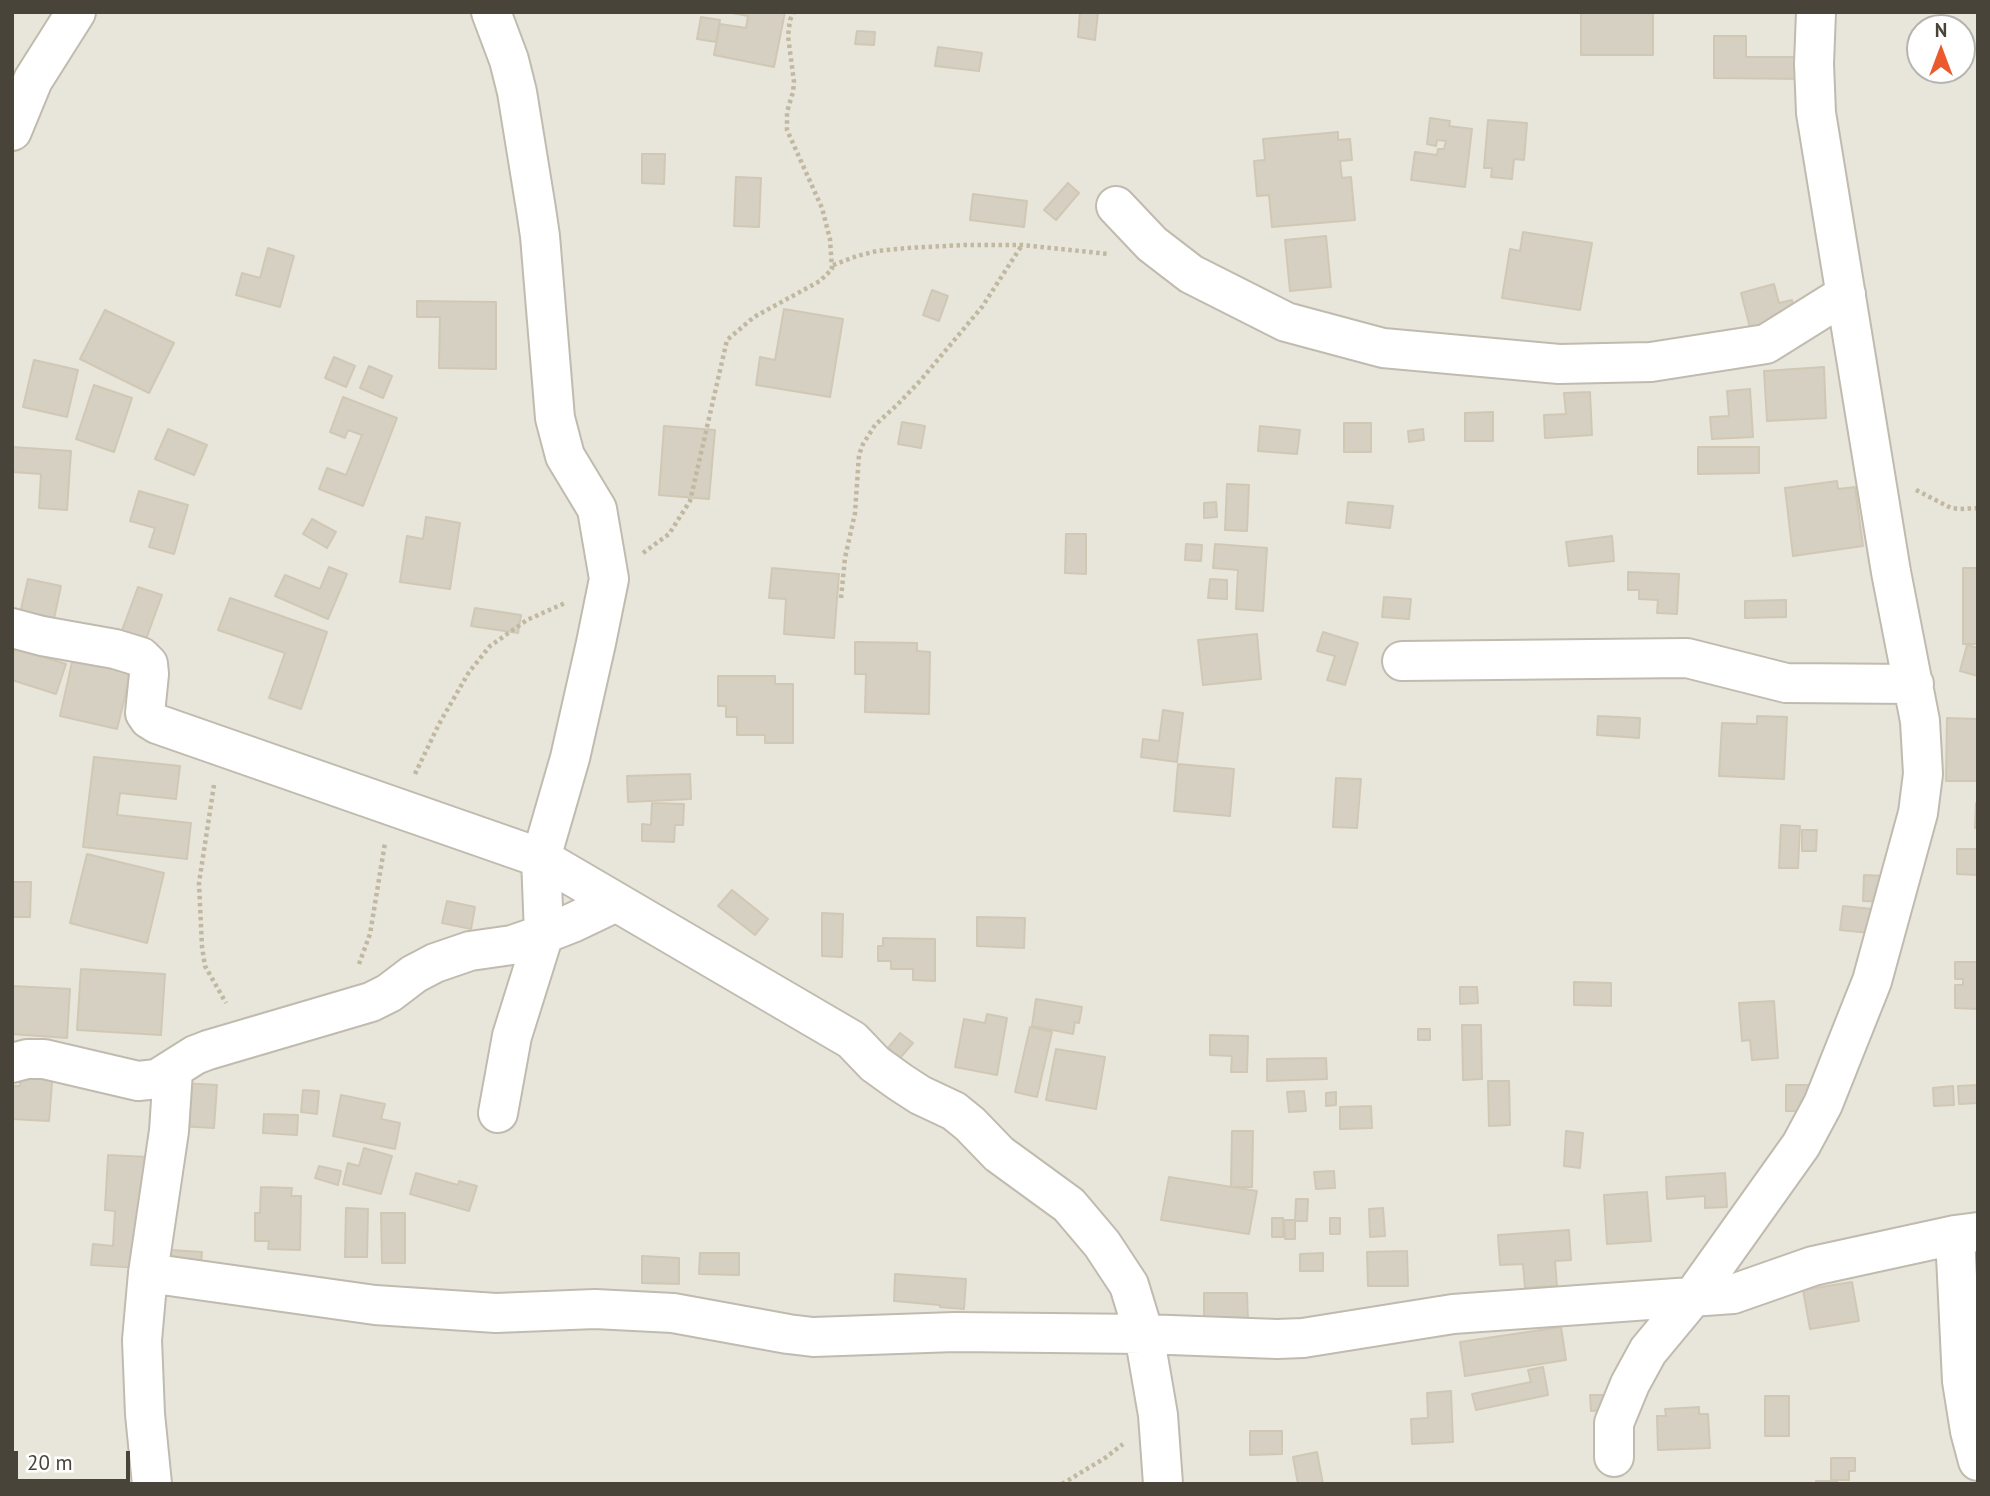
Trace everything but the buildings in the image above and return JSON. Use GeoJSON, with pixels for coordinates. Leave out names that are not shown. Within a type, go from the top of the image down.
{"type":"FeatureCollection","features":[{"type":"Feature","properties":{"kind":"street"},"geometry":{"type":"LineString","coordinates":[[12,131],[33,80],[76,12]]}},
{"type":"Feature","properties":{"kind":"street"},"geometry":{"type":"LineString","coordinates":[[491,12],[509,60],[517,92],[536,209],[555,418],[565,456],[597,509],[608,579],[597,643],[570,758],[541,858],[544,934],[512,1036],[498,1113]]}},
{"type":"Feature","properties":{"kind":"street"},"geometry":{"type":"LineString","coordinates":[[1614,1457],[1614,1423],[1630,1384],[1648,1352],[1692,1298],[1801,1145],[1823,1104],[1872,981],[1918,813],[1923,775],[1920,721],[1891,572],[1816,113],[1816,12]]}},
{"type":"Feature","properties":{"kind":"street"},"geometry":{"type":"LineString","coordinates":[[1116,206],[1152,244],[1191,274],[1286,322],[1383,348],[1559,364],[1651,362],[1766,344],[1846,294]]}},
{"type":"Feature","properties":{"kind":"street"},"geometry":{"type":"LineString","coordinates":[[12,628],[115,649],[141,657],[148,664],[149,674],[145,713],[157,724],[541,858],[852,1040],[875,1064],[900,1082],[919,1095],[954,1111],[999,1154],[1069,1205],[1102,1244],[1129,1285],[1144,1334],[1157,1415],[1163,1484]]}},
{"type":"Feature","properties":{"kind":"street"},"geometry":{"type":"LineString","coordinates":[[1402,661],[1687,658],[1786,682],[1914,684]]}},
{"type":"Feature","properties":{"kind":"street"},"geometry":{"type":"LineString","coordinates":[[12,1063],[27,1059],[44,1059],[138,1081],[157,1079],[195,1055],[247,1037],[371,1002],[435,963],[470,951],[512,945],[572,923],[616,902]]}},
{"type":"Feature","properties":{"kind":"street"},"geometry":{"type":"LineString","coordinates":[[152,1484],[145,1414],[142,1340],[148,1273],[169,1131],[173,1071]]}},
{"type":"Feature","properties":{"kind":"street"},"geometry":{"type":"LineString","coordinates":[[148,1273],[375,1305],[496,1313],[595,1309],[673,1313],[813,1337],[955,1332],[1278,1339],[1303,1338],[1429,1317],[1733,1294],[1813,1266],[1966,1234],[1962,1381],[1978,1461]]}},
{"type":"Feature","properties":{"kind":"path"},"geometry":{"type":"LineString","coordinates":[[335,1014],[370,934],[388,827],[469,672],[490,646],[527,620],[608,579],[669,534],[690,501],[727,340],[754,317],[820,281],[830,272],[833,265],[830,239],[822,208],[787,130],[787,112],[794,82],[788,36],[794,12]]}},
{"type":"Feature","properties":{"kind":"path"},"geometry":{"type":"LineString","coordinates":[[833,265],[857,256],[908,248],[1022,245],[1101,254],[1168,257]]}},
{"type":"Feature","properties":{"kind":"path"},"geometry":{"type":"LineString","coordinates":[[841,598],[845,558],[855,513],[859,455],[863,444],[875,425],[920,381],[982,307],[1022,245]]}},
{"type":"Feature","properties":{"kind":"path"},"geometry":{"type":"LineString","coordinates":[[1876,475],[1904,484],[1951,508],[1978,508]]}},
{"type":"Feature","properties":{"kind":"path"},"geometry":{"type":"LineString","coordinates":[[221,747],[199,883],[202,947],[205,966],[247,1037]]}},
{"type":"Feature","properties":{"kind":"path"},"geometry":{"type":"LineString","coordinates":[[1062,1484],[1105,1458],[1157,1415]]}},
{"type":"Feature","properties":{"kind":"shaded area"},"geometry":{"type":"Polygon","coordinates":[[[12,12],[1978,12],[1978,1484],[12,1484],[12,12]]]}}]}
